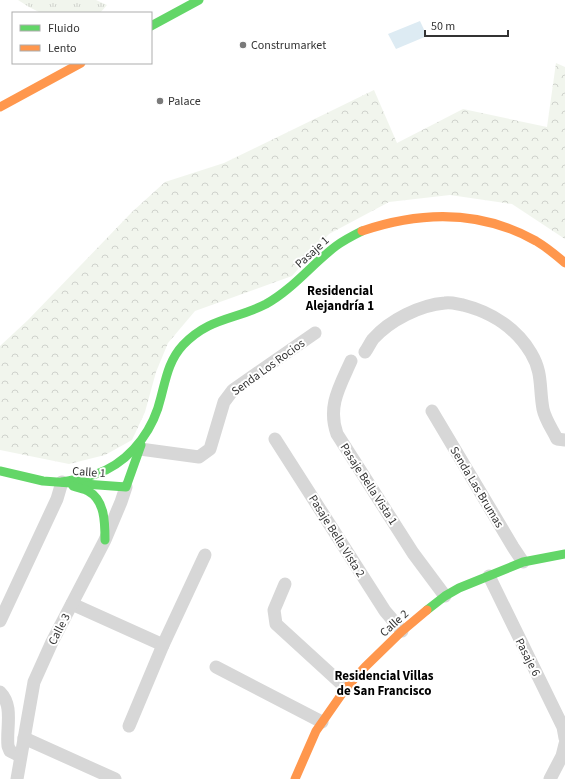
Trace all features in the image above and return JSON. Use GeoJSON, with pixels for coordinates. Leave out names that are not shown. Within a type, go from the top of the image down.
{"type":"FeatureCollection","features":[{"type":"Feature","properties":{"kind":"street"},"geometry":{"type":"LineString","coordinates":[[152,25],[199,0]]}},
{"type":"Feature","properties":{"kind":"street"},"geometry":{"type":"LineString","coordinates":[[0,107],[80,64]]}},
{"type":"Feature","properties":{"kind":"street","name":"Pasaje 1"},"geometry":{"type":"LineString","coordinates":[[141,444],[151,426],[170,363],[182,346],[207,326],[244,314],[267,303],[290,288],[329,251],[362,231],[388,223],[421,217],[449,216],[474,219],[503,226],[522,234],[541,244],[565,263]]}},
{"type":"Feature","properties":{"kind":"street"},"geometry":{"type":"LineString","coordinates":[[365,352],[373,340],[383,330],[398,320],[418,310],[446,303],[481,311],[509,327],[524,342],[538,368],[543,410],[549,425],[558,439],[565,440]]}},
{"type":"Feature","properties":{"kind":"street","name":"Senda Los Rocios"},"geometry":{"type":"LineString","coordinates":[[141,444],[199,457],[210,449],[224,402],[233,390],[315,333]]}},
{"type":"Feature","properties":{"kind":"street","name":"Pasaje Bella Vista 1"},"geometry":{"type":"LineString","coordinates":[[351,362],[336,394],[333,414],[337,434],[413,553],[445,596]]}},
{"type":"Feature","properties":{"kind":"street","name":"Senda Las Brumas"},"geometry":{"type":"LineString","coordinates":[[432,411],[523,562]]}},
{"type":"Feature","properties":{"kind":"street","name":"Pasaje Bella Vista 2"},"geometry":{"type":"LineString","coordinates":[[275,439],[385,611],[402,631]]}},
{"type":"Feature","properties":{"kind":"street"},"geometry":{"type":"LineString","coordinates":[[62,482],[93,475],[106,470],[120,462],[141,444]]}},
{"type":"Feature","properties":{"kind":"street"},"geometry":{"type":"LineString","coordinates":[[126,487],[141,444]]}},
{"type":"Feature","properties":{"kind":"street","name":"Calle 1"},"geometry":{"type":"LineString","coordinates":[[0,470],[43,480],[126,487]]}},
{"type":"Feature","properties":{"kind":"street"},"geometry":{"type":"LineString","coordinates":[[62,482],[89,492],[99,502],[105,522],[105,540]]}},
{"type":"Feature","properties":{"kind":"street"},"geometry":{"type":"LineString","coordinates":[[0,622],[58,499],[62,482]]}},
{"type":"Feature","properties":{"kind":"street","name":"Calle 3"},"geometry":{"type":"LineString","coordinates":[[17,779],[34,682],[52,642],[105,540],[126,487]]}},
{"type":"Feature","properties":{"kind":"street","name":"Calle 2"},"geometry":{"type":"LineString","coordinates":[[295,779],[316,731],[346,688],[402,631],[445,596],[459,588],[523,562],[565,554]]}},
{"type":"Feature","properties":{"kind":"street"},"geometry":{"type":"LineString","coordinates":[[129,726],[163,645],[205,555]]}},
{"type":"Feature","properties":{"kind":"street","name":"Pasaje 6"},"geometry":{"type":"LineString","coordinates":[[489,576],[563,727],[565,738]]}},
{"type":"Feature","properties":{"kind":"street"},"geometry":{"type":"LineString","coordinates":[[285,584],[274,610],[276,624],[346,688]]}},
{"type":"Feature","properties":{"kind":"street"},"geometry":{"type":"LineString","coordinates":[[72,604],[163,645]]}},
{"type":"Feature","properties":{"kind":"street"},"geometry":{"type":"LineString","coordinates":[[216,667],[322,722]]}},
{"type":"Feature","properties":{"kind":"street"},"geometry":{"type":"LineString","coordinates":[[0,692],[9,711],[8,746],[10,751],[20,756]]}},
{"type":"Feature","properties":{"kind":"street"},"geometry":{"type":"LineString","coordinates":[[24,738],[115,779]]}},
{"type":"Feature","properties":{"kind":"street"},"geometry":{"type":"LineString","coordinates":[[550,779],[562,756],[565,744]]}},
{"type":"Feature","properties":{"kind":"green space"},"geometry":{"type":"Polygon","coordinates":[[[18,0],[96,0],[107,5],[101,12],[39,12],[18,0]]]}},
{"type":"Feature","properties":{"kind":"green space"},"geometry":{"type":"Polygon","coordinates":[[[556,63],[565,67],[565,239],[512,204],[450,195],[389,202],[329,234],[292,276],[195,311],[168,343],[156,372],[145,412],[132,440],[105,455],[69,464],[0,450],[0,346],[28,320],[132,212],[165,182],[224,163],[374,90],[397,143],[463,109],[547,127],[556,63]]]}},
{"type":"Feature","properties":{"kind":"shaded area"},"geometry":{"type":"Polygon","coordinates":[[[420,21],[427,36],[396,49],[388,34],[420,21]]]}},
{"type":"Feature","properties":{"kind":"traffic: fast"},"geometry":{"type":"LineString","coordinates":[[152,25],[199,0]]}},
{"type":"Feature","properties":{"kind":"traffic: fast"},"geometry":{"type":"LineString","coordinates":[[62,482],[90,476],[106,470],[134,449],[148,430],[153,420],[174,357],[183,345],[193,336],[213,324],[255,309],[276,298],[294,284],[336,246],[362,231]]}},
{"type":"Feature","properties":{"kind":"traffic: fast"},"geometry":{"type":"LineString","coordinates":[[0,471],[43,481],[126,487],[141,445]]}},
{"type":"Feature","properties":{"kind":"traffic: fast"},"geometry":{"type":"LineString","coordinates":[[73,486],[88,491],[98,500],[103,512],[105,540]]}},
{"type":"Feature","properties":{"kind":"traffic: fast"},"geometry":{"type":"LineString","coordinates":[[427,610],[445,596],[459,588],[523,562],[565,554]]}},
{"type":"Feature","properties":{"kind":"traffic: slow"},"geometry":{"type":"LineString","coordinates":[[0,107],[79,64]]}},
{"type":"Feature","properties":{"kind":"traffic: slow"},"geometry":{"type":"LineString","coordinates":[[362,231],[384,224],[428,217],[472,219],[515,231],[540,243],[565,263]]}},
{"type":"Feature","properties":{"kind":"traffic: slow"},"geometry":{"type":"LineString","coordinates":[[295,779],[316,731],[346,688],[402,631],[427,610]]}},
{"type":"Feature","properties":{"kind":"place","name":"Construmarket"},"geometry":{"type":"Point","coordinates":[243,45]}},
{"type":"Feature","properties":{"kind":"place","name":"Palace"},"geometry":{"type":"Point","coordinates":[160,101]}},
{"type":"Feature","properties":{"kind":"district","name":"Residencial Alejandría 1"},"geometry":{"type":"Point","coordinates":[340,298]}},
{"type":"Feature","properties":{"kind":"district","name":"Residencial Villas de San Francisco"},"geometry":{"type":"Point","coordinates":[384,682]}}]}
